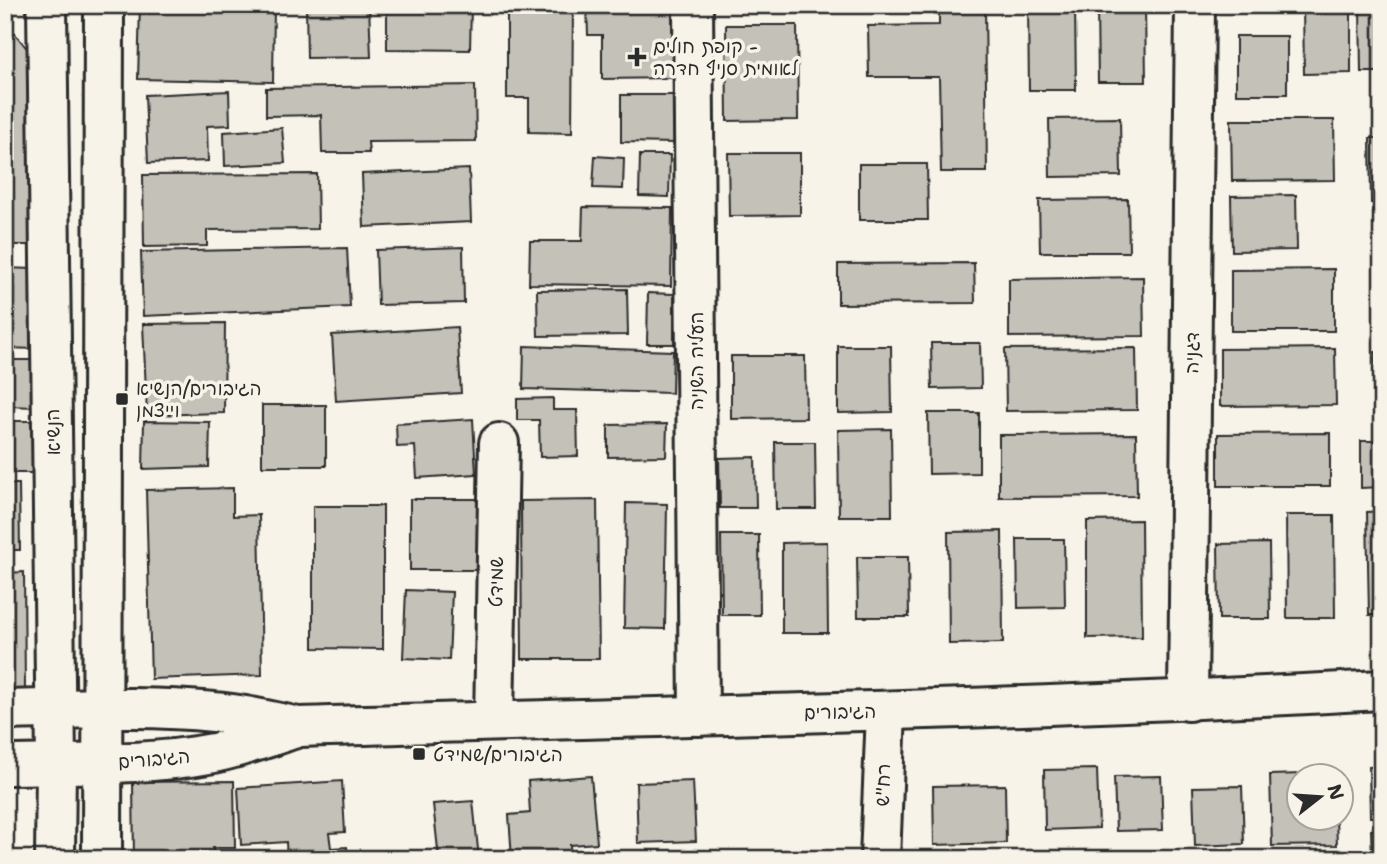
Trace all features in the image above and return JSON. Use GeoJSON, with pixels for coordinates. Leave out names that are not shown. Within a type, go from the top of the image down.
{"type":"FeatureCollection","features":[{"type":"Feature","properties":{"kind":"street","name":"הנשיא"},"geometry":{"type":"LineString","coordinates":[[47,5],[56,709],[55,859]]}},
{"type":"Feature","properties":{"kind":"street"},"geometry":{"type":"LineString","coordinates":[[102,859],[104,5]]}},
{"type":"Feature","properties":{"kind":"street","name":"העליה השניה"},"geometry":{"type":"LineString","coordinates":[[693,5],[699,716]]}},
{"type":"Feature","properties":{"kind":"street","name":"דגניה"},"geometry":{"type":"LineString","coordinates":[[1188,701],[1195,5]]}},
{"type":"Feature","properties":{"kind":"street","name":"שמידט"},"geometry":{"type":"LineString","coordinates":[[494,721],[499,443]]}},
{"type":"Feature","properties":{"kind":"street","name":"הגיבורים"},"geometry":{"type":"LineString","coordinates":[[5,710],[164,708],[260,718],[298,727],[1188,701],[1382,691]]}},
{"type":"Feature","properties":{"kind":"street","name":"רח\"ש"},"geometry":{"type":"LineString","coordinates":[[880,859],[886,711]]}},
{"type":"Feature","properties":{"kind":"street","name":"הגיבורים"},"geometry":{"type":"LineString","coordinates":[[5,765],[173,759],[215,753],[298,727]]}},
{"type":"Feature","properties":{"kind":"building"},"geometry":{"type":"Polygon","coordinates":[[[140,5],[274,5],[273,82],[138,79],[140,5]]]}},
{"type":"Feature","properties":{"kind":"building"},"geometry":{"type":"Polygon","coordinates":[[[306,5],[369,5],[371,57],[307,58],[306,5]]]}},
{"type":"Feature","properties":{"kind":"building"},"geometry":{"type":"Polygon","coordinates":[[[387,5],[471,5],[470,50],[387,49],[387,5]]]}},
{"type":"Feature","properties":{"kind":"building"},"geometry":{"type":"Polygon","coordinates":[[[507,5],[573,5],[572,133],[529,132],[529,98],[507,98],[507,5]]]}},
{"type":"Feature","properties":{"kind":"building","name":"קופת חולים - לאומית סניף חדרה"},"geometry":{"type":"Polygon","coordinates":[[[587,5],[672,5],[673,78],[602,79],[602,35],[588,35],[587,5]]]}},
{"type":"Feature","properties":{"kind":"building"},"geometry":{"type":"Polygon","coordinates":[[[939,5],[985,5],[987,172],[941,172],[939,77],[869,77],[868,26],[939,25],[939,5]]]}},
{"type":"Feature","properties":{"kind":"building"},"geometry":{"type":"Polygon","coordinates":[[[1028,5],[1075,5],[1076,90],[1029,90],[1028,5]]]}},
{"type":"Feature","properties":{"kind":"building"},"geometry":{"type":"Polygon","coordinates":[[[1097,5],[1145,5],[1146,82],[1098,82],[1097,5]]]}},
{"type":"Feature","properties":{"kind":"building"},"geometry":{"type":"Polygon","coordinates":[[[1303,5],[1351,5],[1351,73],[1304,74],[1303,5]]]}},
{"type":"Feature","properties":{"kind":"building"},"geometry":{"type":"Polygon","coordinates":[[[1360,5],[1382,5],[1382,72],[1361,72],[1360,5]]]}},
{"type":"Feature","properties":{"kind":"building"},"geometry":{"type":"Polygon","coordinates":[[[5,21],[36,60],[39,245],[5,245],[5,21]]]}},
{"type":"Feature","properties":{"kind":"building"},"geometry":{"type":"Polygon","coordinates":[[[726,25],[797,25],[798,120],[727,121],[726,25]]]}},
{"type":"Feature","properties":{"kind":"building"},"geometry":{"type":"Polygon","coordinates":[[[1236,36],[1287,36],[1287,94],[1236,94],[1236,36]]]}},
{"type":"Feature","properties":{"kind":"building"},"geometry":{"type":"Polygon","coordinates":[[[475,85],[476,141],[368,142],[369,153],[322,153],[321,115],[266,116],[266,88],[475,85]]]}},
{"type":"Feature","properties":{"kind":"building"},"geometry":{"type":"Polygon","coordinates":[[[229,91],[230,125],[207,126],[208,161],[148,163],[145,95],[229,91]]]}},
{"type":"Feature","properties":{"kind":"building"},"geometry":{"type":"Polygon","coordinates":[[[621,95],[677,95],[676,143],[621,142],[621,95]]]}},
{"type":"Feature","properties":{"kind":"building"},"geometry":{"type":"Polygon","coordinates":[[[1120,118],[1121,176],[1050,177],[1049,119],[1120,118]]]}},
{"type":"Feature","properties":{"kind":"building"},"geometry":{"type":"Polygon","coordinates":[[[1231,120],[1334,120],[1335,180],[1232,181],[1231,120]]]}},
{"type":"Feature","properties":{"kind":"building"},"geometry":{"type":"Polygon","coordinates":[[[282,128],[285,163],[225,166],[224,132],[282,128]]]}},
{"type":"Feature","properties":{"kind":"building"},"geometry":{"type":"Polygon","coordinates":[[[1370,138],[1382,138],[1382,203],[1371,203],[1370,138]]]}},
{"type":"Feature","properties":{"kind":"building"},"geometry":{"type":"Polygon","coordinates":[[[728,153],[800,153],[800,215],[729,216],[728,153]]]}},
{"type":"Feature","properties":{"kind":"building"},"geometry":{"type":"Polygon","coordinates":[[[640,155],[670,155],[669,197],[639,196],[640,155]]]}},
{"type":"Feature","properties":{"kind":"building"},"geometry":{"type":"Polygon","coordinates":[[[595,156],[624,158],[623,189],[593,188],[595,156]]]}},
{"type":"Feature","properties":{"kind":"building"},"geometry":{"type":"Polygon","coordinates":[[[859,164],[927,164],[928,220],[859,220],[859,164]]]}},
{"type":"Feature","properties":{"kind":"building"},"geometry":{"type":"Polygon","coordinates":[[[469,169],[471,222],[364,227],[362,174],[469,169]]]}},
{"type":"Feature","properties":{"kind":"building"},"geometry":{"type":"Polygon","coordinates":[[[317,174],[318,229],[207,230],[207,246],[144,247],[143,175],[317,174]]]}},
{"type":"Feature","properties":{"kind":"building"},"geometry":{"type":"Polygon","coordinates":[[[1296,195],[1297,250],[1232,251],[1231,196],[1296,195]]]}},
{"type":"Feature","properties":{"kind":"building"},"geometry":{"type":"Polygon","coordinates":[[[1128,199],[1129,252],[1040,252],[1039,200],[1128,199]]]}},
{"type":"Feature","properties":{"kind":"building"},"geometry":{"type":"Polygon","coordinates":[[[583,207],[672,208],[671,286],[529,284],[530,241],[582,241],[583,207]]]}},
{"type":"Feature","properties":{"kind":"building"},"geometry":{"type":"Polygon","coordinates":[[[463,247],[464,303],[378,305],[376,250],[463,247]]]}},
{"type":"Feature","properties":{"kind":"building"},"geometry":{"type":"Polygon","coordinates":[[[347,248],[350,307],[143,316],[141,252],[347,248]]]}},
{"type":"Feature","properties":{"kind":"building"},"geometry":{"type":"Polygon","coordinates":[[[974,263],[975,303],[838,304],[838,264],[974,263]]]}},
{"type":"Feature","properties":{"kind":"building"},"geometry":{"type":"Polygon","coordinates":[[[5,268],[33,269],[36,349],[5,348],[5,268]]]}},
{"type":"Feature","properties":{"kind":"building"},"geometry":{"type":"Polygon","coordinates":[[[1334,269],[1334,331],[1231,331],[1231,270],[1334,269]]]}},
{"type":"Feature","properties":{"kind":"building"},"geometry":{"type":"Polygon","coordinates":[[[1143,277],[1144,336],[1009,337],[1009,279],[1143,277]]]}},
{"type":"Feature","properties":{"kind":"building"},"geometry":{"type":"Polygon","coordinates":[[[627,289],[628,335],[538,336],[537,290],[627,289]]]}},
{"type":"Feature","properties":{"kind":"building"},"geometry":{"type":"Polygon","coordinates":[[[648,293],[674,294],[674,344],[647,344],[648,293]]]}},
{"type":"Feature","properties":{"kind":"building"},"geometry":{"type":"Polygon","coordinates":[[[225,323],[224,413],[147,415],[143,324],[225,323]]]}},
{"type":"Feature","properties":{"kind":"building"},"geometry":{"type":"Polygon","coordinates":[[[457,327],[461,393],[336,401],[332,335],[457,327]]]}},
{"type":"Feature","properties":{"kind":"building"},"geometry":{"type":"Polygon","coordinates":[[[931,343],[980,343],[981,388],[932,389],[931,343]]]}},
{"type":"Feature","properties":{"kind":"building"},"geometry":{"type":"Polygon","coordinates":[[[524,346],[673,351],[672,393],[523,389],[524,346]]]}},
{"type":"Feature","properties":{"kind":"building"},"geometry":{"type":"Polygon","coordinates":[[[838,346],[891,346],[892,412],[838,413],[838,346]]]}},
{"type":"Feature","properties":{"kind":"building"},"geometry":{"type":"Polygon","coordinates":[[[1136,348],[1137,410],[1006,411],[1005,349],[1136,348]]]}},
{"type":"Feature","properties":{"kind":"building"},"geometry":{"type":"Polygon","coordinates":[[[1335,348],[1336,405],[1220,406],[1220,349],[1335,348]]]}},
{"type":"Feature","properties":{"kind":"building"},"geometry":{"type":"Polygon","coordinates":[[[1375,352],[1382,352],[1382,406],[1375,406],[1375,352]]]}},
{"type":"Feature","properties":{"kind":"building"},"geometry":{"type":"Polygon","coordinates":[[[731,356],[805,356],[806,418],[731,419],[731,356]]]}},
{"type":"Feature","properties":{"kind":"building"},"geometry":{"type":"Polygon","coordinates":[[[5,360],[36,360],[37,407],[5,406],[5,360]]]}},
{"type":"Feature","properties":{"kind":"building"},"geometry":{"type":"Polygon","coordinates":[[[553,398],[553,410],[577,410],[578,456],[540,457],[539,420],[517,420],[517,399],[553,398]]]}},
{"type":"Feature","properties":{"kind":"building"},"geometry":{"type":"Polygon","coordinates":[[[262,405],[326,405],[326,466],[262,466],[262,405]]]}},
{"type":"Feature","properties":{"kind":"building"},"geometry":{"type":"Polygon","coordinates":[[[928,413],[979,413],[979,473],[929,474],[928,413]]]}},
{"type":"Feature","properties":{"kind":"building"},"geometry":{"type":"Polygon","coordinates":[[[473,419],[476,474],[417,478],[415,446],[397,447],[396,424],[473,419]]]}},
{"type":"Feature","properties":{"kind":"building"},"geometry":{"type":"Polygon","coordinates":[[[5,421],[36,421],[37,473],[5,473],[5,421]]]}},
{"type":"Feature","properties":{"kind":"building"},"geometry":{"type":"Polygon","coordinates":[[[144,421],[210,422],[209,467],[143,469],[144,421]]]}},
{"type":"Feature","properties":{"kind":"building"},"geometry":{"type":"Polygon","coordinates":[[[667,424],[666,456],[608,457],[608,425],[667,424]]]}},
{"type":"Feature","properties":{"kind":"building"},"geometry":{"type":"Polygon","coordinates":[[[891,429],[892,516],[839,516],[838,430],[891,429]]]}},
{"type":"Feature","properties":{"kind":"building"},"geometry":{"type":"Polygon","coordinates":[[[1330,433],[1330,486],[1218,486],[1218,434],[1330,433]]]}},
{"type":"Feature","properties":{"kind":"building"},"geometry":{"type":"Polygon","coordinates":[[[1136,434],[1137,496],[999,497],[999,435],[1136,434]]]}},
{"type":"Feature","properties":{"kind":"building"},"geometry":{"type":"Polygon","coordinates":[[[1361,441],[1382,441],[1382,487],[1361,488],[1361,441]]]}},
{"type":"Feature","properties":{"kind":"building"},"geometry":{"type":"Polygon","coordinates":[[[775,442],[815,442],[816,509],[776,509],[775,442]]]}},
{"type":"Feature","properties":{"kind":"building"},"geometry":{"type":"Polygon","coordinates":[[[755,457],[756,508],[720,508],[719,458],[755,457]]]}},
{"type":"Feature","properties":{"kind":"building"},"geometry":{"type":"Polygon","coordinates":[[[5,484],[19,484],[20,550],[5,550],[5,484]]]}},
{"type":"Feature","properties":{"kind":"building"},"geometry":{"type":"Polygon","coordinates":[[[233,488],[233,516],[259,515],[262,675],[151,679],[146,490],[233,488]]]}},
{"type":"Feature","properties":{"kind":"building"},"geometry":{"type":"Polygon","coordinates":[[[410,499],[478,499],[479,570],[410,570],[410,499]]]}},
{"type":"Feature","properties":{"kind":"building"},"geometry":{"type":"Polygon","coordinates":[[[597,500],[599,659],[522,659],[521,501],[597,500]]]}},
{"type":"Feature","properties":{"kind":"building"},"geometry":{"type":"Polygon","coordinates":[[[626,503],[667,504],[665,629],[624,628],[626,503]]]}},
{"type":"Feature","properties":{"kind":"building"},"geometry":{"type":"Polygon","coordinates":[[[313,506],[383,506],[383,649],[313,648],[313,506]]]}},
{"type":"Feature","properties":{"kind":"building"},"geometry":{"type":"Polygon","coordinates":[[[1382,511],[1382,615],[1369,615],[1367,512],[1382,511]]]}},
{"type":"Feature","properties":{"kind":"building"},"geometry":{"type":"Polygon","coordinates":[[[1286,515],[1334,515],[1335,618],[1287,618],[1286,515]]]}},
{"type":"Feature","properties":{"kind":"building"},"geometry":{"type":"Polygon","coordinates":[[[1141,520],[1142,637],[1087,638],[1087,521],[1141,520]]]}},
{"type":"Feature","properties":{"kind":"building"},"geometry":{"type":"Polygon","coordinates":[[[1002,531],[1003,643],[949,644],[948,532],[1002,531]]]}},
{"type":"Feature","properties":{"kind":"building"},"geometry":{"type":"Polygon","coordinates":[[[721,535],[759,535],[760,615],[722,615],[721,535]]]}},
{"type":"Feature","properties":{"kind":"building"},"geometry":{"type":"Polygon","coordinates":[[[1017,539],[1064,539],[1065,607],[1018,608],[1017,539]]]}},
{"type":"Feature","properties":{"kind":"building"},"geometry":{"type":"Polygon","coordinates":[[[827,542],[828,633],[782,633],[782,543],[827,542]]]}},
{"type":"Feature","properties":{"kind":"building"},"geometry":{"type":"Polygon","coordinates":[[[1269,543],[1270,619],[1219,619],[1218,544],[1269,543]]]}},
{"type":"Feature","properties":{"kind":"building"},"geometry":{"type":"Polygon","coordinates":[[[857,557],[908,557],[909,617],[858,617],[857,557]]]}},
{"type":"Feature","properties":{"kind":"building"},"geometry":{"type":"Polygon","coordinates":[[[24,572],[25,690],[5,690],[5,573],[24,572]]]}},
{"type":"Feature","properties":{"kind":"building"},"geometry":{"type":"Polygon","coordinates":[[[406,590],[452,592],[449,660],[403,658],[406,590]]]}},
{"type":"Feature","properties":{"kind":"building"},"geometry":{"type":"Polygon","coordinates":[[[1382,766],[1382,817],[1370,817],[1369,767],[1382,766]]]}},
{"type":"Feature","properties":{"kind":"building"},"geometry":{"type":"Polygon","coordinates":[[[1097,769],[1099,828],[1045,830],[1044,770],[1097,769]]]}},
{"type":"Feature","properties":{"kind":"building"},"geometry":{"type":"Polygon","coordinates":[[[1270,775],[1286,775],[1286,832],[1337,832],[1337,845],[1272,846],[1270,775]]]}},
{"type":"Feature","properties":{"kind":"building"},"geometry":{"type":"Polygon","coordinates":[[[591,776],[597,843],[570,845],[571,859],[512,859],[509,815],[530,813],[528,781],[591,776]]]}},
{"type":"Feature","properties":{"kind":"building"},"geometry":{"type":"Polygon","coordinates":[[[1161,776],[1163,830],[1116,831],[1114,777],[1161,776]]]}},
{"type":"Feature","properties":{"kind":"building"},"geometry":{"type":"Polygon","coordinates":[[[234,781],[235,848],[213,848],[213,859],[134,859],[133,782],[234,781]]]}},
{"type":"Feature","properties":{"kind":"building"},"geometry":{"type":"Polygon","coordinates":[[[342,781],[345,832],[329,833],[331,848],[347,847],[348,859],[287,859],[286,842],[241,845],[238,788],[342,781]]]}},
{"type":"Feature","properties":{"kind":"building"},"geometry":{"type":"Polygon","coordinates":[[[693,781],[696,841],[638,843],[636,783],[693,781]]]}},
{"type":"Feature","properties":{"kind":"building"},"geometry":{"type":"Polygon","coordinates":[[[1005,785],[1006,843],[934,845],[933,786],[1005,785]]]}},
{"type":"Feature","properties":{"kind":"building"},"geometry":{"type":"Polygon","coordinates":[[[1242,786],[1244,844],[1195,846],[1193,787],[1242,786]]]}},
{"type":"Feature","properties":{"kind":"building"},"geometry":{"type":"Polygon","coordinates":[[[473,801],[479,859],[439,859],[433,804],[473,801]]]}},
{"type":"Feature","properties":{"kind":"building"},"geometry":{"type":"Polygon","coordinates":[[[1371,830],[1382,830],[1382,859],[1372,859],[1371,830]]]}},
{"type":"Feature","properties":{"kind":"place","name":"קופת חולים - לאומית סניף חדרה"},"geometry":{"type":"Point","coordinates":[637,57]}},
{"type":"Feature","properties":{"kind":"place","name":"הגיבורים/הנשיא וייצמן"},"geometry":{"type":"Point","coordinates":[122,399]}},
{"type":"Feature","properties":{"kind":"place","name":"הגיבורים/שמידט"},"geometry":{"type":"Point","coordinates":[419,754]}}]}
